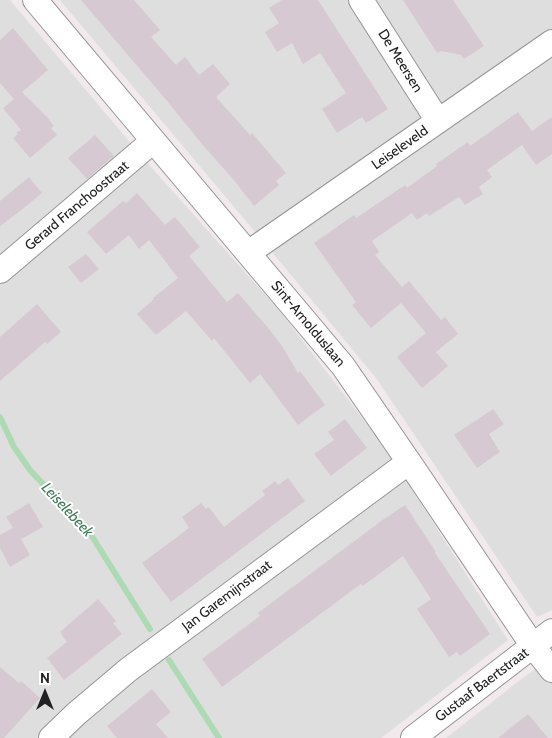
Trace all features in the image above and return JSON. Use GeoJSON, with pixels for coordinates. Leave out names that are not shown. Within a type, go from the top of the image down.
{"type":"FeatureCollection","features":[{"type":"Feature","properties":{"kind":"street","name":"Sint-Arnolduslaan"},"geometry":{"type":"LineString","coordinates":[[35,0],[343,366],[533,646],[552,670]]}},
{"type":"Feature","properties":{"kind":"street","name":"De Meersen"},"geometry":{"type":"LineString","coordinates":[[361,0],[438,121]]}},
{"type":"Feature","properties":{"kind":"street","name":"Leiseleveld"},"geometry":{"type":"LineString","coordinates":[[248,253],[552,42]]}},
{"type":"Feature","properties":{"kind":"street","name":"Gerard Franchoostraat"},"geometry":{"type":"LineString","coordinates":[[0,271],[153,141]]}},
{"type":"Feature","properties":{"kind":"street","name":"Jan Garemijnstraat"},"geometry":{"type":"LineString","coordinates":[[51,738],[128,670],[409,462]]}},
{"type":"Feature","properties":{"kind":"street","name":"Gustaaf Baertstraat"},"geometry":{"type":"LineString","coordinates":[[418,736],[552,631]]}},
{"type":"Feature","properties":{"kind":"shaded area"},"geometry":{"type":"Polygon","coordinates":[[[0,0],[10,0],[150,166],[278,309],[387,450],[508,640],[381,738],[0,738],[0,0]]]}},
{"type":"Feature","properties":{"kind":"shaded area"},"geometry":{"type":"Polygon","coordinates":[[[60,0],[552,0],[552,610],[537,617],[376,378],[60,0]]]}},
{"type":"Feature","properties":{"kind":"shaded area"},"geometry":{"type":"Polygon","coordinates":[[[552,659],[552,738],[446,738],[528,674],[552,659]]]}},
{"type":"Feature","properties":{"kind":"building"},"geometry":{"type":"Polygon","coordinates":[[[81,0],[134,0],[160,30],[151,37],[176,65],[185,57],[199,75],[213,64],[230,84],[216,97],[250,135],[252,133],[286,173],[276,181],[279,185],[254,206],[81,0]]]}},
{"type":"Feature","properties":{"kind":"building"},"geometry":{"type":"Polygon","coordinates":[[[282,0],[318,0],[388,109],[366,123],[362,117],[337,133],[322,109],[346,93],[320,53],[303,64],[292,43],[277,52],[265,32],[279,23],[269,8],[282,0]]]}},
{"type":"Feature","properties":{"kind":"building"},"geometry":{"type":"Polygon","coordinates":[[[403,0],[453,0],[484,46],[464,59],[461,55],[441,51],[437,53],[403,0]]]}},
{"type":"Feature","properties":{"kind":"building"},"geometry":{"type":"Polygon","coordinates":[[[13,28],[48,70],[22,92],[48,118],[54,126],[51,128],[57,135],[30,158],[13,138],[21,130],[3,108],[14,99],[0,83],[0,40],[13,28]]]}},
{"type":"Feature","properties":{"kind":"building"},"geometry":{"type":"Polygon","coordinates":[[[518,112],[532,131],[552,117],[552,154],[536,165],[522,145],[487,170],[492,177],[479,187],[483,194],[465,205],[459,197],[429,216],[427,213],[417,220],[412,213],[372,241],[379,252],[375,255],[402,287],[409,281],[441,320],[445,317],[458,334],[436,352],[448,366],[422,388],[397,357],[426,333],[401,303],[371,328],[352,305],[356,302],[314,243],[354,215],[356,218],[405,185],[407,188],[437,166],[436,164],[468,142],[470,146],[518,112]]]}},
{"type":"Feature","properties":{"kind":"building"},"geometry":{"type":"Polygon","coordinates":[[[95,135],[114,156],[87,179],[68,158],[95,135]]]}},
{"type":"Feature","properties":{"kind":"building"},"geometry":{"type":"Polygon","coordinates":[[[29,177],[42,193],[0,226],[0,201],[29,177]]]}},
{"type":"Feature","properties":{"kind":"building"},"geometry":{"type":"Polygon","coordinates":[[[137,193],[165,225],[175,217],[200,247],[189,256],[227,302],[238,293],[269,329],[298,373],[300,371],[325,405],[298,425],[260,374],[250,383],[214,338],[212,341],[186,311],[156,335],[137,314],[178,278],[149,240],[139,249],[129,235],[106,254],[87,232],[123,201],[126,203],[137,193]]]}},
{"type":"Feature","properties":{"kind":"building"},"geometry":{"type":"Polygon","coordinates":[[[86,254],[99,269],[81,283],[68,267],[86,254]]]}},
{"type":"Feature","properties":{"kind":"building"},"geometry":{"type":"Polygon","coordinates":[[[37,304],[61,332],[47,344],[45,342],[0,381],[0,337],[37,304]]]}},
{"type":"Feature","properties":{"kind":"building"},"geometry":{"type":"Polygon","coordinates":[[[493,409],[504,424],[489,434],[500,452],[477,468],[454,435],[493,409]]]}},
{"type":"Feature","properties":{"kind":"building"},"geometry":{"type":"Polygon","coordinates":[[[345,419],[367,448],[331,476],[314,454],[334,440],[328,432],[345,419]]]}},
{"type":"Feature","properties":{"kind":"building"},"geometry":{"type":"Polygon","coordinates":[[[288,478],[305,501],[171,602],[142,563],[189,528],[182,517],[201,503],[206,509],[209,507],[224,527],[265,495],[262,491],[275,481],[278,485],[288,478]]]}},
{"type":"Feature","properties":{"kind":"building"},"geometry":{"type":"Polygon","coordinates":[[[29,503],[43,527],[21,539],[30,555],[10,567],[0,548],[0,535],[13,528],[6,517],[29,503]]]}},
{"type":"Feature","properties":{"kind":"building"},"geometry":{"type":"Polygon","coordinates":[[[405,505],[490,634],[460,656],[457,652],[449,657],[417,609],[431,599],[403,556],[363,586],[361,584],[222,687],[202,659],[260,616],[258,613],[405,505]]]}},
{"type":"Feature","properties":{"kind":"building"},"geometry":{"type":"Polygon","coordinates":[[[98,599],[116,621],[113,623],[122,634],[64,680],[47,658],[67,642],[60,632],[98,599]]]}},
{"type":"Feature","properties":{"kind":"building"},"geometry":{"type":"Polygon","coordinates":[[[0,667],[19,683],[21,681],[40,698],[4,738],[0,738],[0,667]]]}},
{"type":"Feature","properties":{"kind":"building"},"geometry":{"type":"Polygon","coordinates":[[[152,689],[171,712],[156,724],[168,738],[117,738],[107,726],[152,689]]]}},
{"type":"Feature","properties":{"kind":"building"},"geometry":{"type":"Polygon","coordinates":[[[528,714],[548,738],[498,738],[528,714]]]}},
{"type":"Feature","properties":{"kind":"waterway","name":"Leiselebeek"},"geometry":{"type":"LineString","coordinates":[[0,417],[14,447],[30,470],[88,530],[150,629]]}},
{"type":"Feature","properties":{"kind":"waterway","name":"Leiselebeek"},"geometry":{"type":"LineString","coordinates":[[169,660],[219,738]]}}]}
